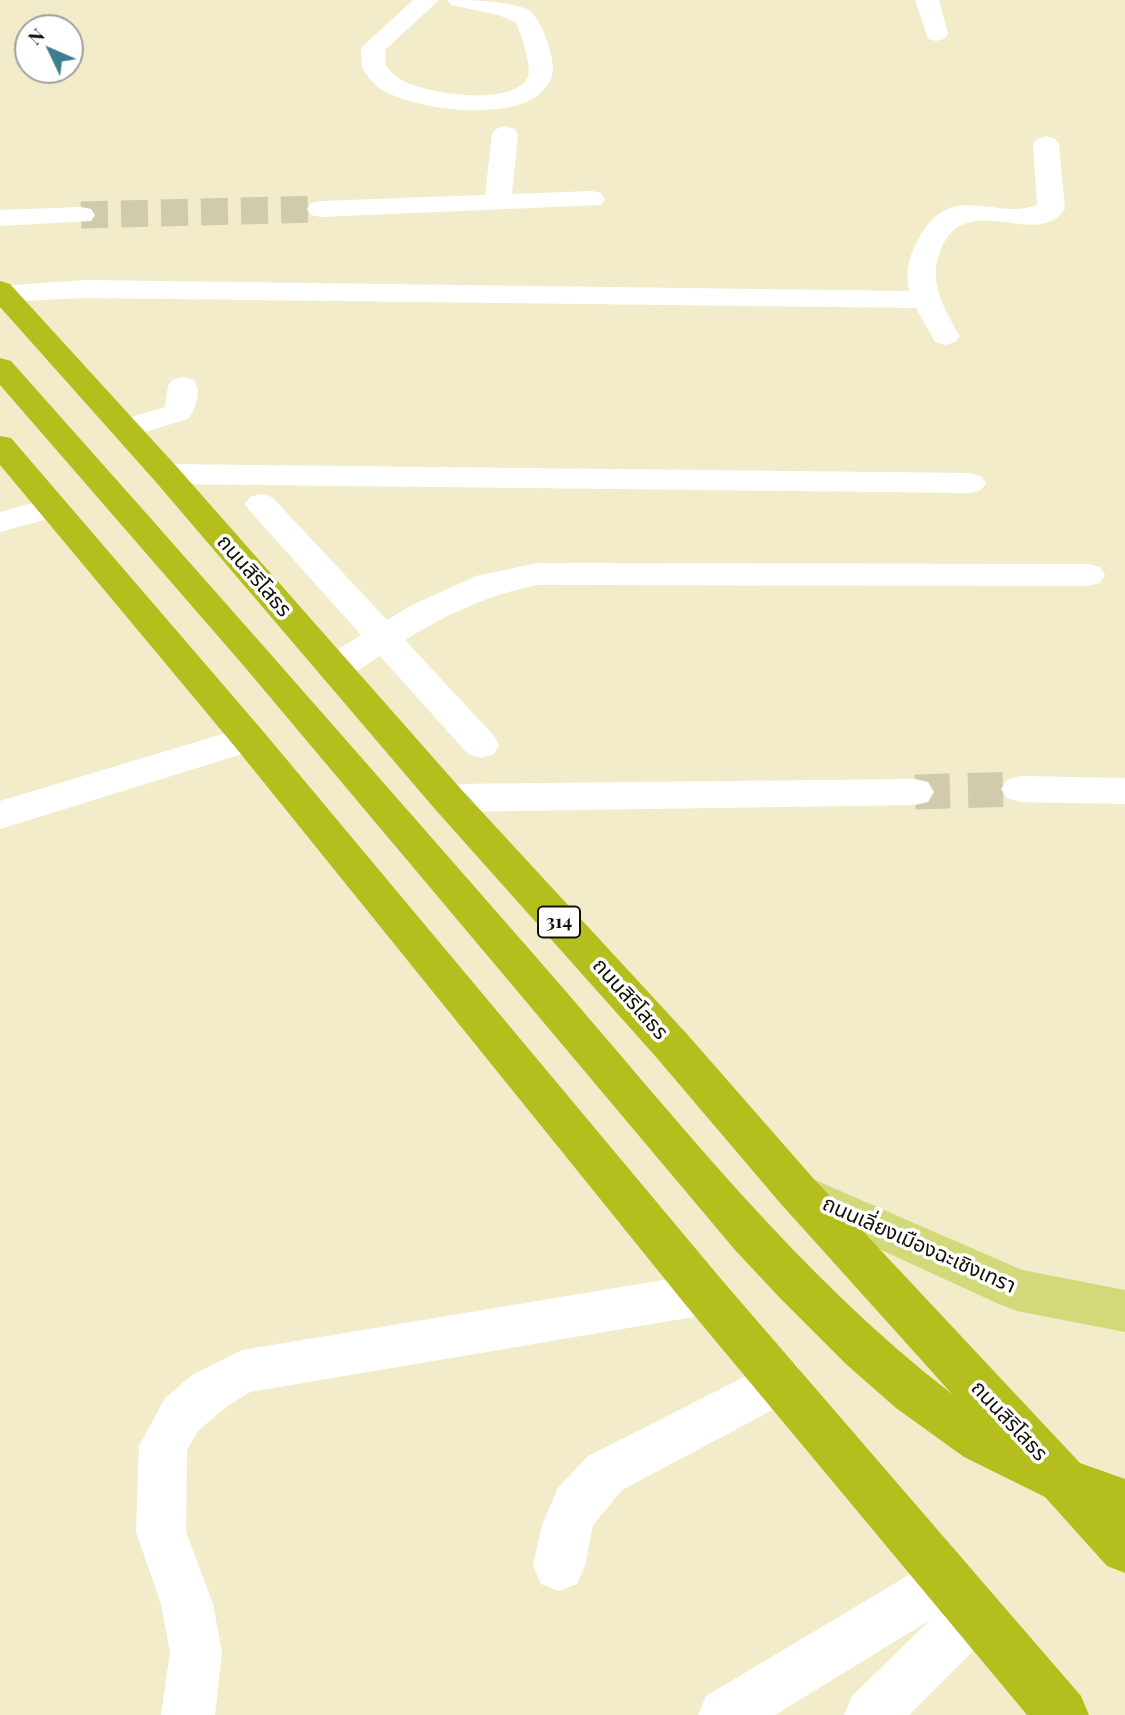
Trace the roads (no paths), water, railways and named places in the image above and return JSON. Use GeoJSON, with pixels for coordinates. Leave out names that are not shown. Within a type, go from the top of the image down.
{"type":"FeatureCollection","features":[{"type":"Feature","properties":{"kind":"highway","name":"ถนนสิริโสธร"},"geometry":{"type":"LineString","coordinates":[[2,292],[166,474],[447,798],[671,1045],[797,1191],[1125,1548]]}},
{"type":"Feature","properties":{"kind":"highway"},"geometry":{"type":"LineString","coordinates":[[0,367],[255,657],[751,1236],[844,1332],[890,1373],[952,1420],[998,1448],[1054,1477],[1125,1503]]}},
{"type":"Feature","properties":{"kind":"highway"},"geometry":{"type":"LineString","coordinates":[[0,445],[249,739],[705,1294],[1062,1715]]}},
{"type":"Feature","properties":{"kind":"main road","name":"ถนนเลี่ยงเมืองฉะเชิงเทรา"},"geometry":{"type":"LineString","coordinates":[[797,1191],[1017,1290],[1125,1311]]}},
{"type":"Feature","properties":{"kind":"street"},"geometry":{"type":"LineString","coordinates":[[427,0],[373,48],[374,68],[391,85],[450,101],[494,102],[521,95],[538,81],[541,68],[529,25],[522,16],[459,0]]}},
{"type":"Feature","properties":{"kind":"street"},"geometry":{"type":"LineString","coordinates":[[927,0],[936,34]]}},
{"type":"Feature","properties":{"kind":"street"},"geometry":{"type":"LineString","coordinates":[[498,202],[505,134]]}},
{"type":"Feature","properties":{"kind":"street"},"geometry":{"type":"LineString","coordinates":[[945,336],[924,300],[920,283],[921,260],[937,229],[948,219],[986,213],[1044,215],[1051,209],[1046,144]]}},
{"type":"Feature","properties":{"kind":"street"},"geometry":{"type":"LineString","coordinates":[[321,209],[592,199]]}},
{"type":"Feature","properties":{"kind":"street"},"geometry":{"type":"LineString","coordinates":[[0,218],[81,215]]}},
{"type":"Feature","properties":{"kind":"street"},"geometry":{"type":"LineString","coordinates":[[2,292],[86,289],[924,300]]}},
{"type":"Feature","properties":{"kind":"street"},"geometry":{"type":"LineString","coordinates":[[125,429],[177,414],[181,406],[183,386]]}},
{"type":"Feature","properties":{"kind":"street"},"geometry":{"type":"LineString","coordinates":[[166,474],[970,483]]}},
{"type":"Feature","properties":{"kind":"street"},"geometry":{"type":"LineString","coordinates":[[261,504],[481,745]]}},
{"type":"Feature","properties":{"kind":"street"},"geometry":{"type":"LineString","coordinates":[[0,522],[51,508]]}},
{"type":"Feature","properties":{"kind":"street"},"geometry":{"type":"LineString","coordinates":[[334,668],[424,613],[488,584],[538,574],[1088,575]]}},
{"type":"Feature","properties":{"kind":"street"},"geometry":{"type":"LineString","coordinates":[[0,815],[249,739]]}},
{"type":"Feature","properties":{"kind":"street"},"geometry":{"type":"LineString","coordinates":[[1020,789],[1125,791]]}},
{"type":"Feature","properties":{"kind":"street"},"geometry":{"type":"LineString","coordinates":[[447,798],[915,792]]}},
{"type":"Feature","properties":{"kind":"street"},"geometry":{"type":"LineString","coordinates":[[188,1715],[196,1652],[187,1604],[161,1532],[163,1446],[182,1414],[209,1391],[242,1372],[705,1294]]}},
{"type":"Feature","properties":{"kind":"street"},"geometry":{"type":"LineString","coordinates":[[559,1566],[568,1518],[581,1496],[605,1473],[779,1381]]}},
{"type":"Feature","properties":{"kind":"street"},"geometry":{"type":"LineString","coordinates":[[726,1715],[961,1598]]}},
{"type":"Feature","properties":{"kind":"street"},"geometry":{"type":"LineString","coordinates":[[871,1715],[961,1598]]}},
{"type":"Feature","properties":{"kind":"tunnel"},"geometry":{"type":"LineString","coordinates":[[81,215],[321,209]]}},
{"type":"Feature","properties":{"kind":"tunnel"},"geometry":{"type":"LineString","coordinates":[[915,792],[1020,789]]}}]}
